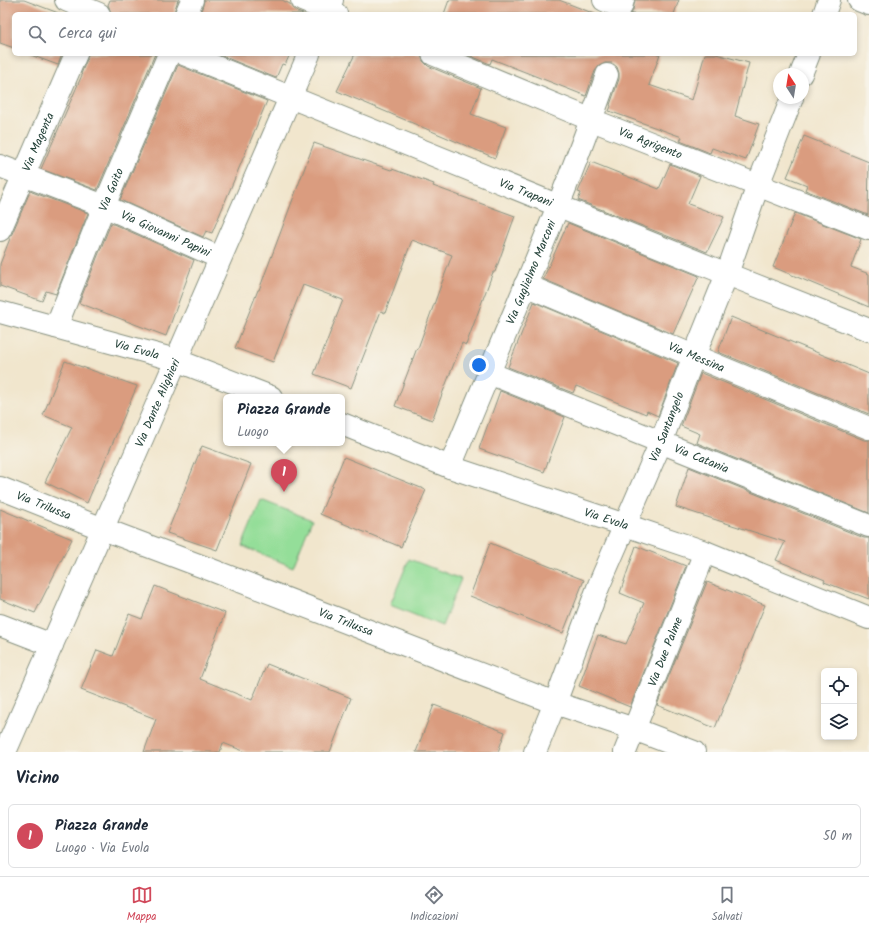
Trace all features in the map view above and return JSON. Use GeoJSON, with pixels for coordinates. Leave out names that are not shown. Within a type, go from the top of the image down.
{"type":"FeatureCollection","features":[{"type":"Feature","properties":{"kind":"street"},"geometry":{"type":"LineString","coordinates":[[66,0],[94,12]]}},
{"type":"Feature","properties":{"kind":"street"},"geometry":{"type":"LineString","coordinates":[[187,12],[192,0]]}},
{"type":"Feature","properties":{"kind":"street"},"geometry":{"type":"LineString","coordinates":[[302,0],[330,10]]}},
{"type":"Feature","properties":{"kind":"street"},"geometry":{"type":"LineString","coordinates":[[825,12],[830,0]]}},
{"type":"Feature","properties":{"kind":"street"},"geometry":{"type":"LineString","coordinates":[[859,0],[869,4]]}},
{"type":"Feature","properties":{"kind":"street","name":"Via Magenta"},"geometry":{"type":"LineString","coordinates":[[0,230],[75,56]]}},
{"type":"Feature","properties":{"kind":"street","name":"Via Goito"},"geometry":{"type":"LineString","coordinates":[[56,327],[104,206],[168,56]]}},
{"type":"Feature","properties":{"kind":"street","name":"Via Trapani"},"geometry":{"type":"LineString","coordinates":[[189,56],[558,206],[869,330]]}},
{"type":"Feature","properties":{"kind":"street","name":"Via Dante Alighieri"},"geometry":{"type":"LineString","coordinates":[[5,752],[308,56]]}},
{"type":"Feature","properties":{"kind":"street","name":"Via Agrigento"},"geometry":{"type":"LineString","coordinates":[[438,56],[592,120],[869,229]]}},
{"type":"Feature","properties":{"kind":"street"},"geometry":{"type":"LineString","coordinates":[[803,68],[808,56]]}},
{"type":"Feature","properties":{"kind":"street","name":"Via Guglielmo Marconi"},"geometry":{"type":"LineString","coordinates":[[450,467],[558,206],[592,120],[607,75]]}},
{"type":"Feature","properties":{"kind":"street","name":"Via Santangelo"},"geometry":{"type":"LineString","coordinates":[[535,752],[599,585],[661,442],[727,274],[758,185],[790,104]]}},
{"type":"Feature","properties":{"kind":"street","name":"Via Giovanni Papini"},"geometry":{"type":"LineString","coordinates":[[0,166],[104,206],[220,258]]}},
{"type":"Feature","properties":{"kind":"street","name":"Via Messina"},"geometry":{"type":"LineString","coordinates":[[526,284],[694,356],[869,428]]}},
{"type":"Feature","properties":{"kind":"street","name":"Via Evola"},"geometry":{"type":"LineString","coordinates":[[0,312],[176,360],[263,394]]}},
{"type":"Feature","properties":{"kind":"street","name":"Via Catania"},"geometry":{"type":"LineString","coordinates":[[489,373],[869,526]]}},
{"type":"Feature","properties":{"kind":"street","name":"Via Evola"},"geometry":{"type":"LineString","coordinates":[[345,425],[450,467],[705,552],[869,618]]}},
{"type":"Feature","properties":{"kind":"street","name":"Via Trilussa"},"geometry":{"type":"LineString","coordinates":[[0,488],[555,703],[634,729],[694,752]]}},
{"type":"Feature","properties":{"kind":"street","name":"Via Due Palme"},"geometry":{"type":"LineString","coordinates":[[625,752],[705,552]]}},
{"type":"Feature","properties":{"kind":"street"},"geometry":{"type":"LineString","coordinates":[[0,625],[52,645]]}},
{"type":"Feature","properties":{"kind":"green space"},"geometry":{"type":"Polygon","coordinates":[[[261,500],[312,520],[293,567],[242,546],[261,500]]]}},
{"type":"Feature","properties":{"kind":"green space"},"geometry":{"type":"Polygon","coordinates":[[[409,559],[461,579],[442,626],[390,605],[409,559]]]}},
{"type":"Feature","properties":{"kind":"building"},"geometry":{"type":"Polygon","coordinates":[[[0,0],[24,0],[56,12],[12,12],[12,47],[0,43],[0,0]]]}},
{"type":"Feature","properties":{"kind":"building"},"geometry":{"type":"Polygon","coordinates":[[[110,0],[178,0],[174,12],[110,12],[108,5],[110,0]]]}},
{"type":"Feature","properties":{"kind":"building"},"geometry":{"type":"Polygon","coordinates":[[[204,0],[282,0],[290,4],[297,12],[201,12],[204,0]]]}},
{"type":"Feature","properties":{"kind":"building"},"geometry":{"type":"Polygon","coordinates":[[[449,0],[559,0],[590,12],[445,12],[449,0]]]}},
{"type":"Feature","properties":{"kind":"building"},"geometry":{"type":"Polygon","coordinates":[[[635,0],[679,0],[675,12],[632,12],[635,0]]]}},
{"type":"Feature","properties":{"kind":"building"},"geometry":{"type":"Polygon","coordinates":[[[33,56],[61,56],[58,65],[33,56]]]}},
{"type":"Feature","properties":{"kind":"building"},"geometry":{"type":"Polygon","coordinates":[[[88,56],[154,56],[97,190],[41,169],[82,75],[81,74],[88,56]]]}},
{"type":"Feature","properties":{"kind":"building"},"geometry":{"type":"Polygon","coordinates":[[[222,56],[289,56],[285,65],[282,64],[276,78],[222,56]]]}},
{"type":"Feature","properties":{"kind":"building"},"geometry":{"type":"Polygon","coordinates":[[[354,56],[422,56],[423,61],[428,66],[481,88],[471,114],[506,127],[495,158],[337,91],[354,56]]]}},
{"type":"Feature","properties":{"kind":"building"},"geometry":{"type":"Polygon","coordinates":[[[471,56],[659,56],[649,85],[692,100],[704,56],[723,56],[749,63],[735,116],[759,124],[746,160],[712,148],[710,153],[680,141],[682,137],[609,111],[619,79],[617,67],[612,63],[605,63],[599,66],[595,71],[586,96],[492,59],[490,64],[471,56]]]}},
{"type":"Feature","properties":{"kind":"building"},"geometry":{"type":"Polygon","coordinates":[[[178,65],[267,101],[212,233],[206,231],[203,237],[120,200],[178,65]]]}},
{"type":"Feature","properties":{"kind":"building"},"geometry":{"type":"Polygon","coordinates":[[[804,136],[869,162],[868,215],[805,190],[807,185],[787,177],[804,136]]]}},
{"type":"Feature","properties":{"kind":"building"},"geometry":{"type":"Polygon","coordinates":[[[314,143],[434,184],[433,186],[515,216],[466,345],[462,343],[432,420],[395,406],[452,255],[412,240],[385,313],[381,311],[351,388],[314,374],[343,300],[303,285],[273,362],[235,348],[259,290],[314,143]]]}},
{"type":"Feature","properties":{"kind":"building"},"geometry":{"type":"Polygon","coordinates":[[[591,162],[659,189],[670,164],[700,176],[688,204],[724,217],[707,252],[578,200],[581,193],[578,192],[591,162]]]}},
{"type":"Feature","properties":{"kind":"building"},"geometry":{"type":"Polygon","coordinates":[[[32,192],[88,213],[56,294],[46,291],[42,301],[0,286],[0,264],[29,194],[32,192]]]}},
{"type":"Feature","properties":{"kind":"building"},"geometry":{"type":"Polygon","coordinates":[[[795,213],[861,239],[851,267],[869,274],[869,307],[773,267],[795,213]]]}},
{"type":"Feature","properties":{"kind":"building"},"geometry":{"type":"Polygon","coordinates":[[[111,223],[194,260],[166,336],[79,303],[111,223]]]}},
{"type":"Feature","properties":{"kind":"building"},"geometry":{"type":"Polygon","coordinates":[[[568,223],[699,276],[673,334],[543,279],[568,223]]]}},
{"type":"Feature","properties":{"kind":"building"},"geometry":{"type":"Polygon","coordinates":[[[534,302],[678,363],[658,416],[647,411],[646,414],[576,386],[573,393],[508,367],[534,302]]]}},
{"type":"Feature","properties":{"kind":"building"},"geometry":{"type":"Polygon","coordinates":[[[731,317],[869,374],[869,414],[718,352],[731,317]]]}},
{"type":"Feature","properties":{"kind":"building"},"geometry":{"type":"Polygon","coordinates":[[[65,361],[137,386],[87,503],[45,482],[72,427],[43,415],[65,361]]]}},
{"type":"Feature","properties":{"kind":"building"},"geometry":{"type":"Polygon","coordinates":[[[701,373],[864,440],[869,440],[869,513],[697,443],[700,434],[681,426],[701,373]]]}},
{"type":"Feature","properties":{"kind":"building"},"geometry":{"type":"Polygon","coordinates":[[[500,391],[565,417],[544,472],[479,449],[500,391]]]}},
{"type":"Feature","properties":{"kind":"building"},"geometry":{"type":"Polygon","coordinates":[[[202,446],[251,464],[217,550],[167,533],[202,446]]]}},
{"type":"Feature","properties":{"kind":"building"},"geometry":{"type":"Polygon","coordinates":[[[344,457],[426,490],[401,547],[320,514],[344,457]]]}},
{"type":"Feature","properties":{"kind":"building"},"geometry":{"type":"Polygon","coordinates":[[[689,467],[864,538],[869,538],[869,599],[824,582],[825,580],[776,560],[785,542],[676,507],[689,467]]]}},
{"type":"Feature","properties":{"kind":"building"},"geometry":{"type":"Polygon","coordinates":[[[0,509],[72,539],[35,613],[0,599],[0,509]]]}},
{"type":"Feature","properties":{"kind":"building"},"geometry":{"type":"Polygon","coordinates":[[[490,543],[584,580],[563,633],[470,596],[490,543]]]}},
{"type":"Feature","properties":{"kind":"building"},"geometry":{"type":"Polygon","coordinates":[[[636,546],[686,566],[630,707],[579,686],[598,635],[626,644],[644,603],[620,593],[636,546]]]}},
{"type":"Feature","properties":{"kind":"building"},"geometry":{"type":"Polygon","coordinates":[[[707,582],[765,605],[715,728],[657,705],[707,582]]]}},
{"type":"Feature","properties":{"kind":"building"},"geometry":{"type":"Polygon","coordinates":[[[155,586],[225,613],[200,679],[252,700],[267,664],[351,698],[330,752],[246,752],[223,743],[220,752],[144,752],[156,719],[81,690],[97,650],[113,656],[129,614],[142,619],[155,586]]]}},
{"type":"Feature","properties":{"kind":"building"},"geometry":{"type":"Polygon","coordinates":[[[434,705],[505,732],[498,752],[416,752],[434,705]]]}},
{"type":"Feature","properties":{"kind":"place","name":"Piazza Grande"},"geometry":{"type":"Point","coordinates":[284,492]}}]}
